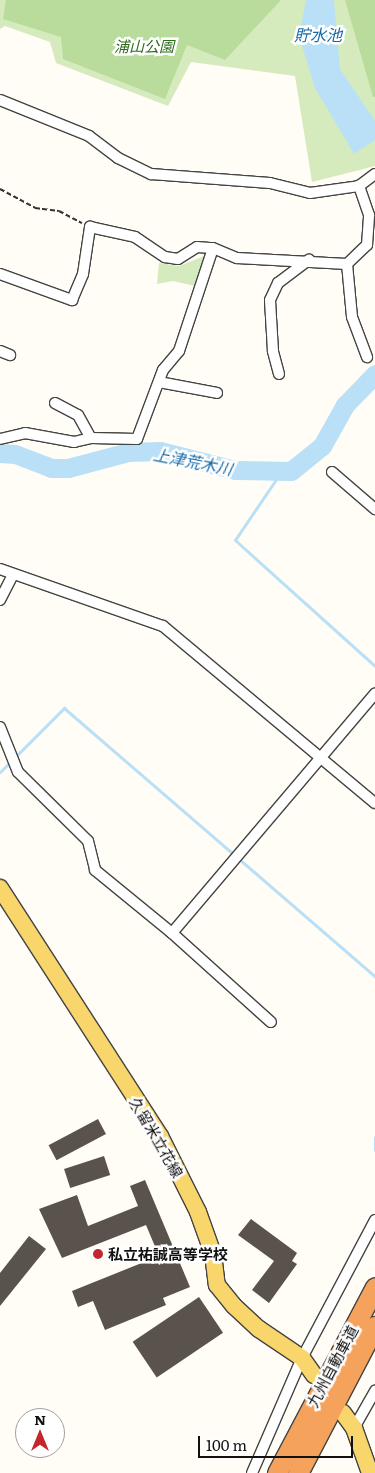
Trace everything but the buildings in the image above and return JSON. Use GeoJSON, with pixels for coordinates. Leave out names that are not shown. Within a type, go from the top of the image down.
{"type":"FeatureCollection","features":[{"type":"Feature","properties":{"kind":"highway","name":"九州自動車道"},"geometry":{"type":"LineString","coordinates":[[277,1473],[375,1287]]}},
{"type":"Feature","properties":{"kind":"highway","name":"九州自動車道"},"geometry":{"type":"LineString","coordinates":[[298,1473],[375,1326]]}},
{"type":"Feature","properties":{"kind":"main road","name":"久留米立花線"},"geometry":{"type":"LineString","coordinates":[[0,888],[160,1136],[198,1212],[213,1254],[217,1285],[259,1329],[302,1358],[314,1375]]}},
{"type":"Feature","properties":{"kind":"main road"},"geometry":{"type":"LineString","coordinates":[[343,1414],[354,1428],[370,1473]]}},
{"type":"Feature","properties":{"kind":"street"},"geometry":{"type":"LineString","coordinates":[[0,100],[89,136],[118,158],[151,174],[270,183],[310,193],[358,186],[375,174]]}},
{"type":"Feature","properties":{"kind":"street"},"geometry":{"type":"LineString","coordinates":[[0,274],[72,300],[82,274],[90,227],[135,237],[165,257],[178,259],[197,247],[213,248],[237,258],[309,260],[347,264],[368,245],[369,215],[358,186]]}},
{"type":"Feature","properties":{"kind":"street"},"geometry":{"type":"LineString","coordinates":[[0,439],[25,434],[74,442],[91,438],[137,439],[158,382],[179,351],[213,248]]}},
{"type":"Feature","properties":{"kind":"street"},"geometry":{"type":"LineString","coordinates":[[279,374],[273,351],[270,300],[278,284],[309,260]]}},
{"type":"Feature","properties":{"kind":"street"},"geometry":{"type":"LineString","coordinates":[[347,264],[352,317],[368,357]]}},
{"type":"Feature","properties":{"kind":"street"},"geometry":{"type":"LineString","coordinates":[[158,382],[217,393]]}},
{"type":"Feature","properties":{"kind":"street"},"geometry":{"type":"LineString","coordinates":[[55,403],[78,415],[91,438]]}},
{"type":"Feature","properties":{"kind":"street"},"geometry":{"type":"LineString","coordinates":[[332,472],[375,509]]}},
{"type":"Feature","properties":{"kind":"street"},"geometry":{"type":"LineString","coordinates":[[0,569],[163,626],[375,803]]}},
{"type":"Feature","properties":{"kind":"street"},"geometry":{"type":"LineString","coordinates":[[0,600],[13,574]]}},
{"type":"Feature","properties":{"kind":"street"},"geometry":{"type":"LineString","coordinates":[[172,932],[375,694]]}},
{"type":"Feature","properties":{"kind":"street"},"geometry":{"type":"LineString","coordinates":[[0,727],[18,772],[88,841],[95,870],[172,932],[270,1022]]}},
{"type":"Feature","properties":{"kind":"street"},"geometry":{"type":"LineString","coordinates":[[252,1473],[302,1358],[375,1220]]}},
{"type":"Feature","properties":{"kind":"street"},"geometry":{"type":"LineString","coordinates":[[354,1428],[375,1391]]}},
{"type":"Feature","properties":{"kind":"path"},"geometry":{"type":"LineString","coordinates":[[0,189],[35,208],[58,210],[90,227]]}},
{"type":"Feature","properties":{"kind":"green space","name":"浦山公園"},"geometry":{"type":"Polygon","coordinates":[[[0,0],[375,0],[375,166],[312,182],[295,76],[191,62],[168,106],[56,63],[50,42],[5,26],[0,29],[0,0]]]}},
{"type":"Feature","properties":{"kind":"green space"},"geometry":{"type":"Polygon","coordinates":[[[6,0],[281,0],[225,60],[187,45],[165,99],[63,59],[61,37],[3,19],[6,0]]]}},
{"type":"Feature","properties":{"kind":"green space"},"geometry":{"type":"Polygon","coordinates":[[[345,0],[375,0],[375,97],[373,97],[345,0]]]}},
{"type":"Feature","properties":{"kind":"green space"},"geometry":{"type":"Polygon","coordinates":[[[207,255],[195,286],[173,281],[157,284],[159,263],[179,266],[207,255]]]}},
{"type":"Feature","properties":{"kind":"water","name":"貯水池"},"geometry":{"type":"Polygon","coordinates":[[[306,0],[334,0],[340,69],[375,121],[375,140],[354,154],[315,88],[299,36],[306,0]]]}},
{"type":"Feature","properties":{"kind":"waterway","name":"上津荒木川"},"geometry":{"type":"LineString","coordinates":[[0,453],[15,454],[51,468],[68,468],[128,452],[160,451],[235,470],[291,471],[322,446],[345,405],[375,374]]}},
{"type":"Feature","properties":{"kind":"waterway"},"geometry":{"type":"LineString","coordinates":[[281,472],[235,540],[375,666]]}},
{"type":"Feature","properties":{"kind":"waterway"},"geometry":{"type":"LineString","coordinates":[[0,772],[64,708],[375,976]]}},
{"type":"Feature","properties":{"kind":"waterway"},"geometry":{"type":"LineString","coordinates":[[375,1137],[375,1150]]}},
{"type":"Feature","properties":{"kind":"place","name":"私立祐誠高等学校"},"geometry":{"type":"Point","coordinates":[98,1254]}}]}
